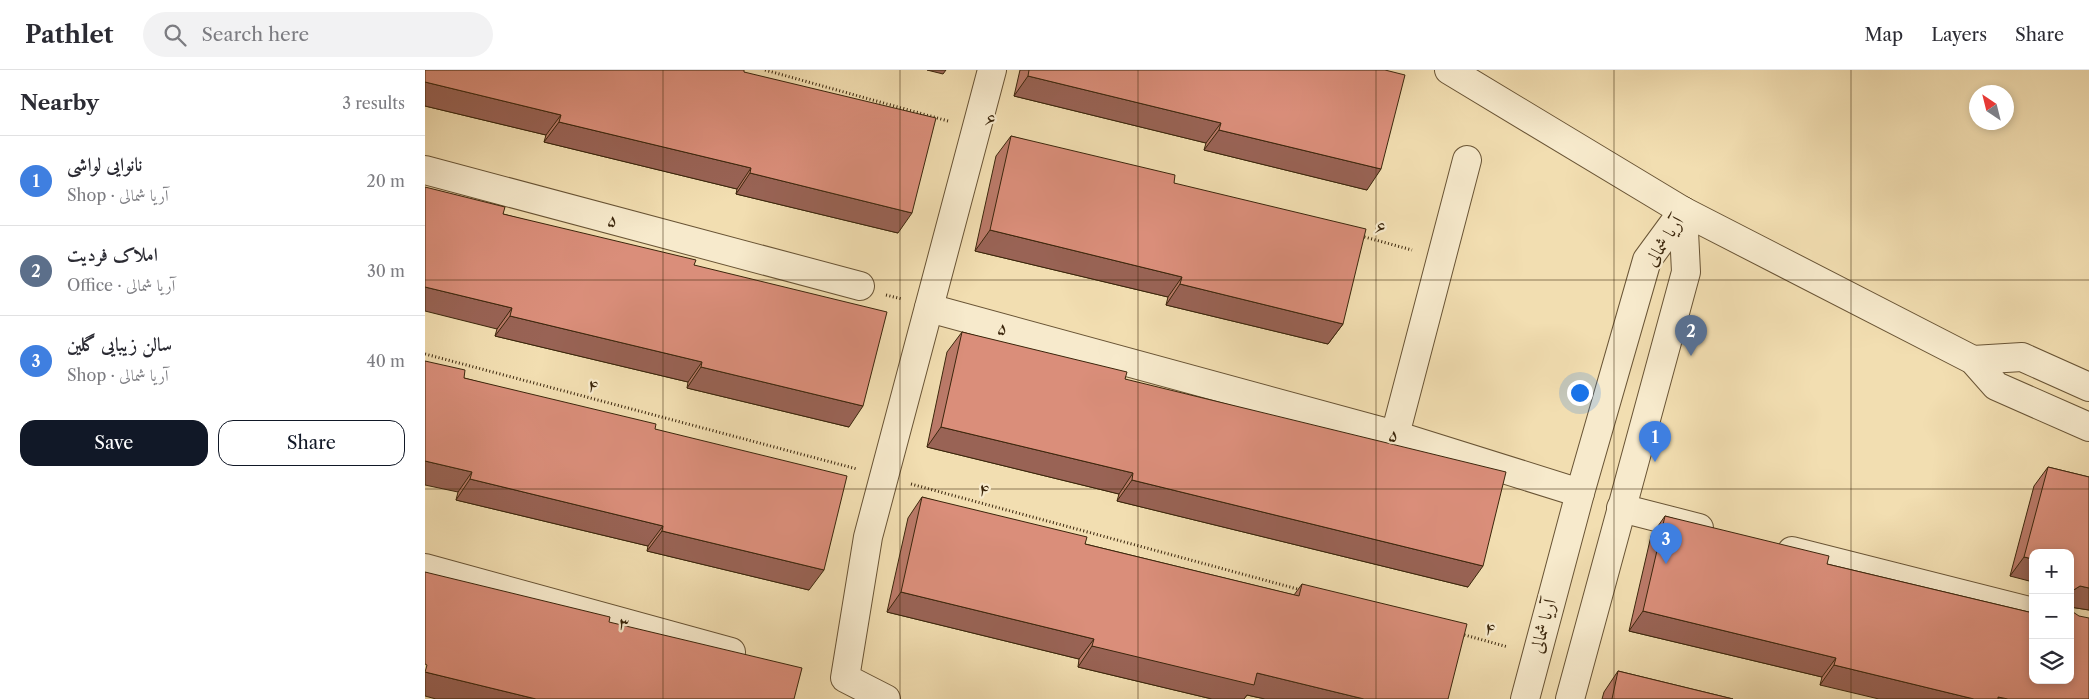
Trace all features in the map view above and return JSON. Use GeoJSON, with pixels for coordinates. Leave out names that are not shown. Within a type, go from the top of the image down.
{"type":"FeatureCollection","features":[{"type":"Feature","properties":{"kind":"street"},"geometry":{"type":"LineString","coordinates":[[886,699],[845,678],[868,537],[992,70]]}},
{"type":"Feature","properties":{"kind":"street"},"geometry":{"type":"LineString","coordinates":[[1449,70],[1683,211],[1973,360],[1996,386],[2089,426]]}},
{"type":"Feature","properties":{"kind":"street"},"geometry":{"type":"LineString","coordinates":[[1395,434],[1467,160]]}},
{"type":"Feature","properties":{"kind":"street","name":"۵"},"geometry":{"type":"LineString","coordinates":[[425,170],[860,286]]}},
{"type":"Feature","properties":{"kind":"street","name":"آریا شمالی"},"geometry":{"type":"LineString","coordinates":[[1525,699],[1535,654],[1579,493],[1647,260],[1683,211]]}},
{"type":"Feature","properties":{"kind":"street","name":"آریا شمالی"},"geometry":{"type":"LineString","coordinates":[[1570,699],[1686,272],[1683,211]]}},
{"type":"Feature","properties":{"kind":"street","name":"۵"},"geometry":{"type":"LineString","coordinates":[[929,308],[1395,434],[1579,493]]}},
{"type":"Feature","properties":{"kind":"street"},"geometry":{"type":"LineString","coordinates":[[1973,360],[2022,357],[2089,387]]}},
{"type":"Feature","properties":{"kind":"street"},"geometry":{"type":"LineString","coordinates":[[1621,508],[1726,535]]}},
{"type":"Feature","properties":{"kind":"street"},"geometry":{"type":"LineString","coordinates":[[1765,544],[2029,611]]}},
{"type":"Feature","properties":{"kind":"street","name":"۳"},"geometry":{"type":"LineString","coordinates":[[425,568],[757,660]]}},
{"type":"Feature","properties":{"kind":"path","name":"۶"},"geometry":{"type":"LineString","coordinates":[[765,70],[976,129]]}},
{"type":"Feature","properties":{"kind":"path","name":"۶"},"geometry":{"type":"LineString","coordinates":[[1356,234],[1441,258]]}},
{"type":"Feature","properties":{"kind":"path"},"geometry":{"type":"LineString","coordinates":[[860,286],[929,308]]}},
{"type":"Feature","properties":{"kind":"path","name":"۴"},"geometry":{"type":"LineString","coordinates":[[425,354],[884,476],[1305,591]]}},
{"type":"Feature","properties":{"kind":"path","name":"۴"},"geometry":{"type":"LineString","coordinates":[[1458,633],[1535,654]]}},
{"type":"Feature","properties":{"kind":"building"},"geometry":{"type":"Polygon","coordinates":[[[425,70],[744,70],[744,72],[936,118],[912,213],[750,173],[751,168],[559,122],[561,115],[425,82],[425,70]]]}},
{"type":"Feature","properties":{"kind":"building"},"geometry":{"type":"Polygon","coordinates":[[[1029,70],[1385,70],[1405,75],[1381,169],[1219,130],[1221,123],[1028,76],[1029,70]]]}},
{"type":"Feature","properties":{"kind":"building"},"geometry":{"type":"Polygon","coordinates":[[[1011,136],[1175,175],[1174,183],[1366,229],[1343,324],[1180,284],[1182,277],[990,230],[1011,136]]]}},
{"type":"Feature","properties":{"kind":"building"},"geometry":{"type":"Polygon","coordinates":[[[425,187],[505,207],[503,214],[696,260],[694,265],[887,312],[863,406],[701,367],[702,362],[510,316],[512,308],[425,287],[425,187]]]}},
{"type":"Feature","properties":{"kind":"building"},"geometry":{"type":"Polygon","coordinates":[[[962,332],[1127,372],[1125,379],[1506,472],[1483,566],[1132,480],[1133,473],[941,427],[962,332]]]}},
{"type":"Feature","properties":{"kind":"building"},"geometry":{"type":"Polygon","coordinates":[[[425,361],[465,370],[464,378],[656,424],[655,429],[847,476],[824,570],[662,531],[663,526],[470,479],[472,472],[425,461],[425,361]]]}},
{"type":"Feature","properties":{"kind":"building"},"geometry":{"type":"Polygon","coordinates":[[[2048,467],[2089,477],[2089,588],[2080,586],[2074,590],[2074,549],[2029,549],[2029,558],[2024,557],[2048,467]]]}},
{"type":"Feature","properties":{"kind":"building"},"geometry":{"type":"Polygon","coordinates":[[[922,497],[1087,537],[1085,544],[1299,596],[1302,584],[1467,624],[1448,699],[1364,699],[1257,673],[1254,685],[1092,646],[1094,639],[901,592],[922,497]]]}},
{"type":"Feature","properties":{"kind":"building"},"geometry":{"type":"Polygon","coordinates":[[[1665,516],[1829,556],[1827,564],[2029,612],[2029,684],[2074,684],[2074,613],[2089,618],[2089,699],[2008,699],[1998,697],[1998,699],[1974,699],[1834,665],[1836,658],[1643,611],[1665,516]]]}},
{"type":"Feature","properties":{"kind":"building"},"geometry":{"type":"Polygon","coordinates":[[[425,572],[610,617],[609,622],[802,668],[794,699],[536,699],[425,672],[427,665],[425,664],[425,572]]]}},
{"type":"Feature","properties":{"kind":"building"},"geometry":{"type":"Polygon","coordinates":[[[1618,671],[1733,699],[1612,699],[1618,671]]]}},
{"type":"Feature","properties":{"kind":"place","name":"املاک فردیت"},"geometry":{"type":"Point","coordinates":[1691,356]}},
{"type":"Feature","properties":{"kind":"place","name":"نانوایی لواشی"},"geometry":{"type":"Point","coordinates":[1655,462]}},
{"type":"Feature","properties":{"kind":"place","name":"سالن زیبایی گلین"},"geometry":{"type":"Point","coordinates":[1666,564]}}]}
